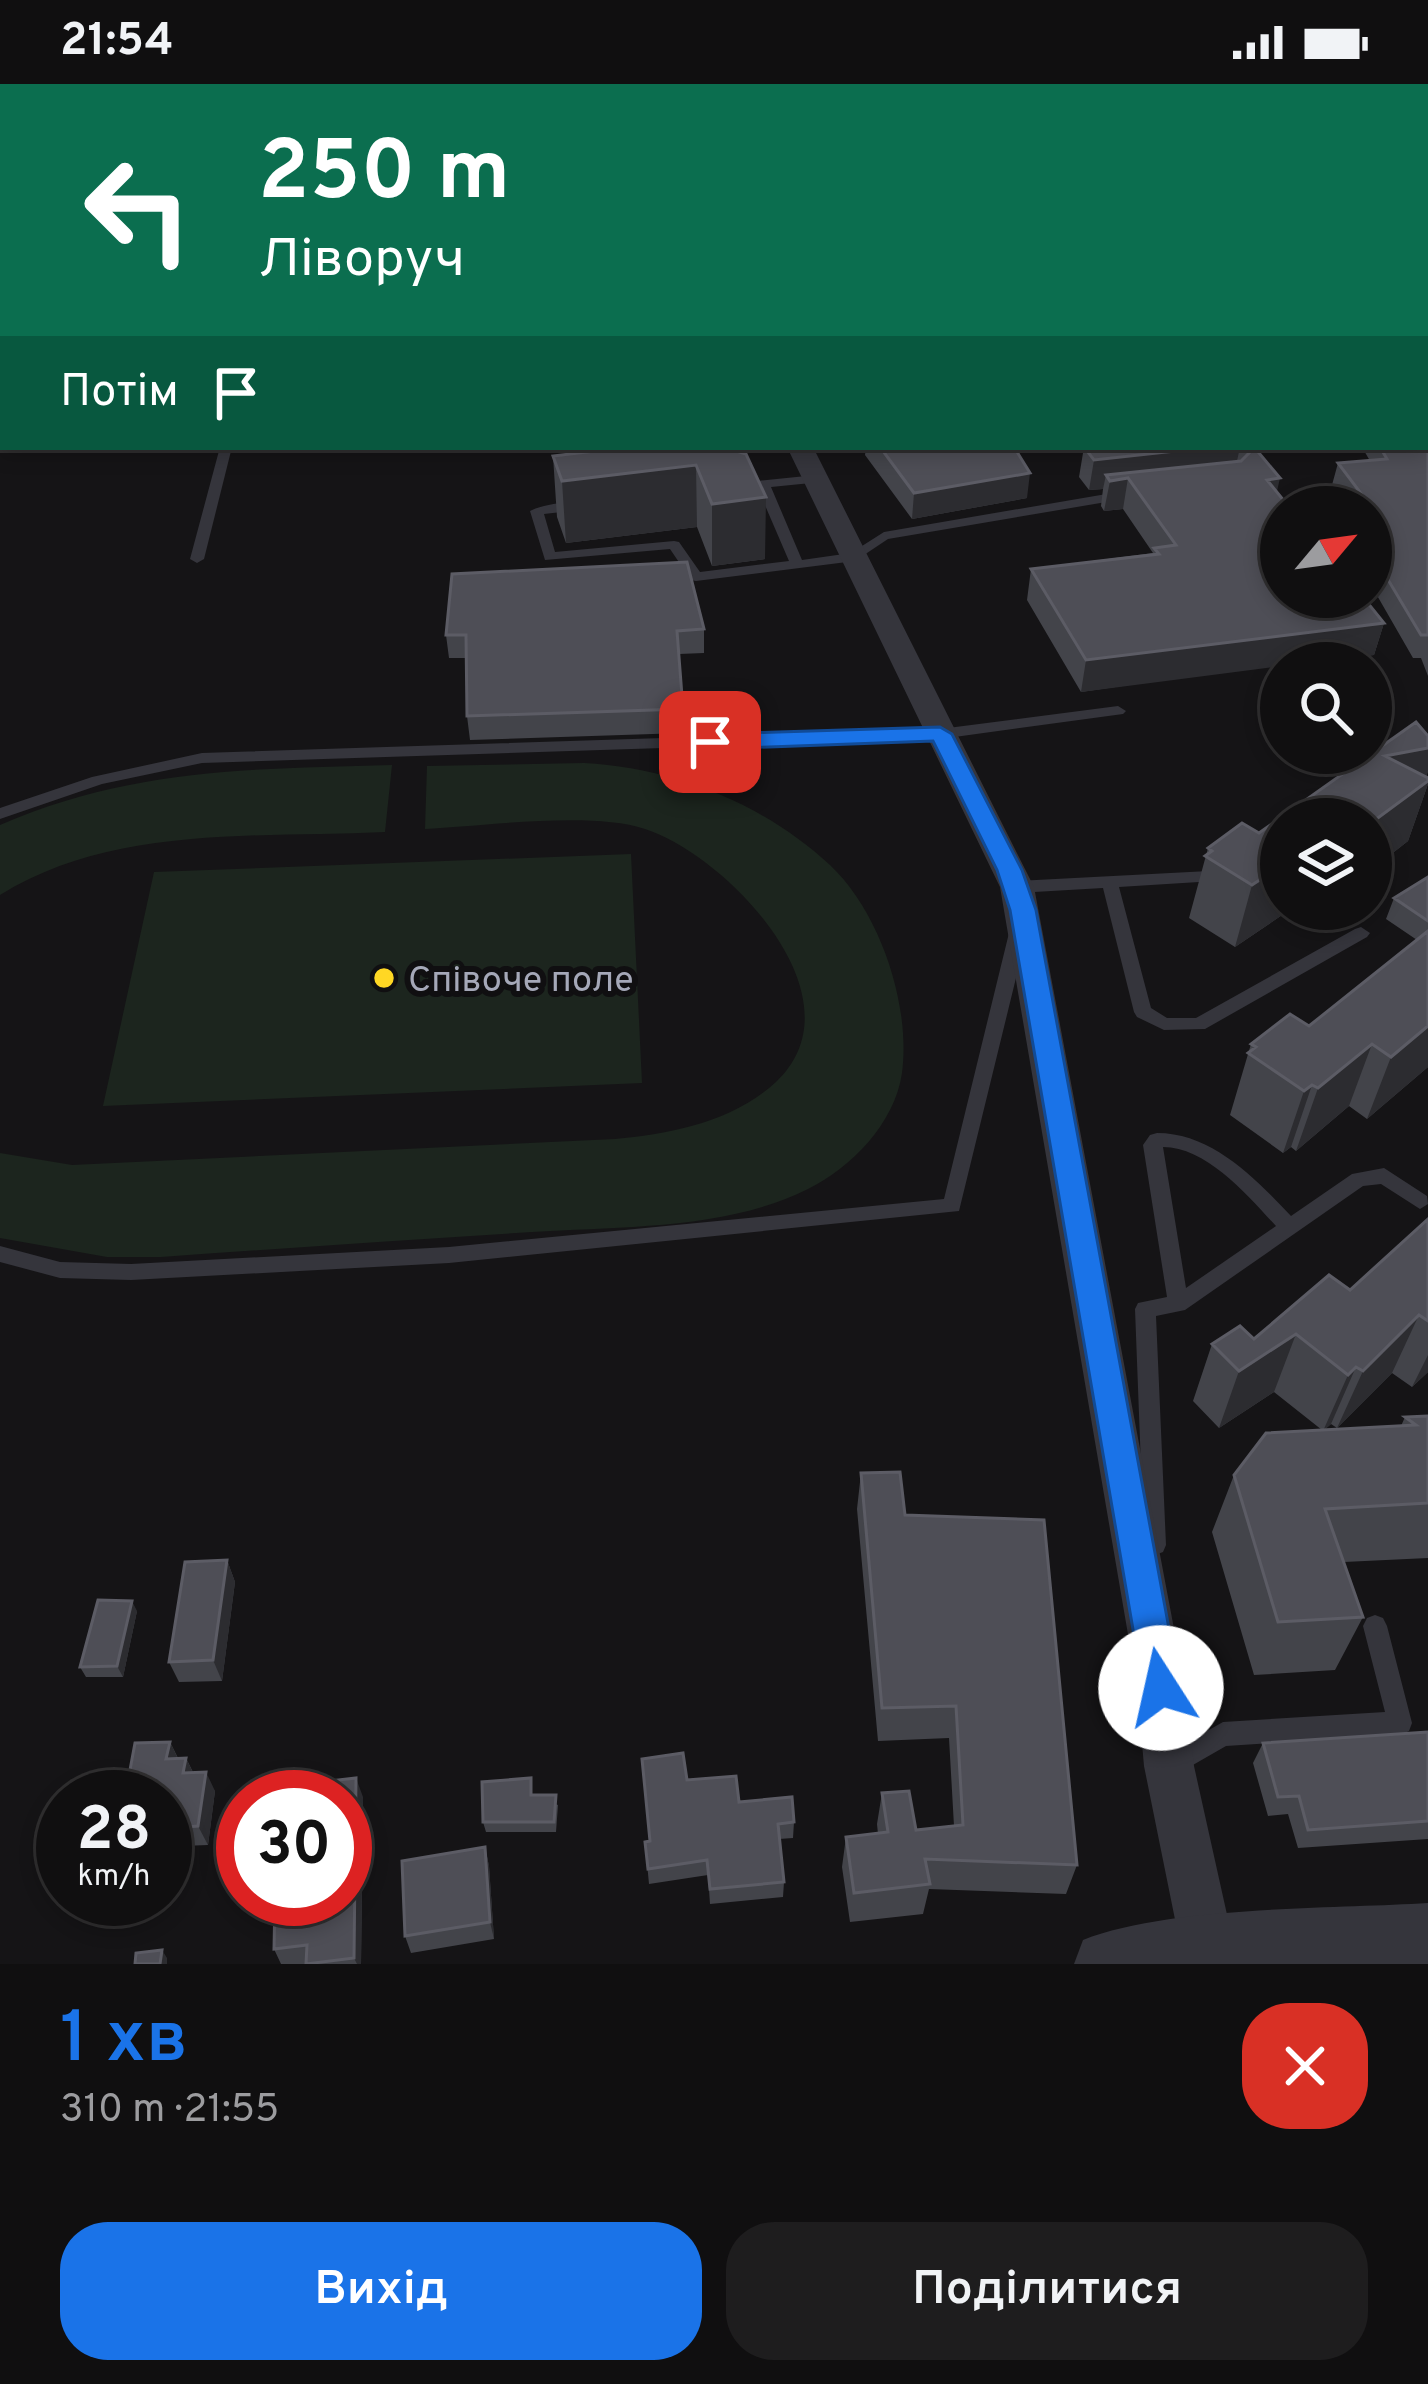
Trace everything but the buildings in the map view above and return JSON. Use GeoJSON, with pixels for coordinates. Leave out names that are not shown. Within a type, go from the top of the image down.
{"type":"FeatureCollection","features":[{"type":"Feature","properties":{"kind":"street"},"geometry":{"type":"LineString","coordinates":[[808,463],[1020,899],[1161,1688],[1169,1766],[1210,1957]]}},
{"type":"Feature","properties":{"kind":"street"},"geometry":{"type":"LineString","coordinates":[[1107,1964],[1428,1936]]}},
{"type":"Feature","properties":{"kind":"lane"},"geometry":{"type":"LineString","coordinates":[[197,559],[225,450]]}},
{"type":"Feature","properties":{"kind":"lane"},"geometry":{"type":"LineString","coordinates":[[718,490],[763,484],[808,463]]}},
{"type":"Feature","properties":{"kind":"lane"},"geometry":{"type":"LineString","coordinates":[[763,484],[797,565]]}},
{"type":"Feature","properties":{"kind":"lane"},"geometry":{"type":"LineString","coordinates":[[605,503],[537,511],[550,556],[674,545],[696,577],[855,557],[884,536],[1151,492]]}},
{"type":"Feature","properties":{"kind":"lane"},"geometry":{"type":"LineString","coordinates":[[0,814],[98,780],[202,758],[940,734],[1118,711]]}},
{"type":"Feature","properties":{"kind":"lane"},"geometry":{"type":"LineString","coordinates":[[0,1254],[60,1270],[449,1256],[952,1206],[1020,899],[1110,884],[1209,877]]}},
{"type":"Feature","properties":{"kind":"lane"},"geometry":{"type":"LineString","coordinates":[[1110,884],[1143,1012],[1164,1024],[1199,1024],[1361,933]]}},
{"type":"Feature","properties":{"kind":"lane"},"geometry":{"type":"LineString","coordinates":[[1178,1304],[1153,1145],[1157,1140],[1175,1139],[1206,1154],[1289,1227]]}},
{"type":"Feature","properties":{"kind":"lane"},"geometry":{"type":"LineString","coordinates":[[1161,1688],[1144,1309],[1178,1304],[1371,1175],[1397,1183],[1420,1201]]}},
{"type":"Feature","properties":{"kind":"lane"},"geometry":{"type":"LineString","coordinates":[[1169,1766],[1223,1734],[1400,1724],[1375,1626]]}},
{"type":"Feature","properties":{"kind":"shaded area"},"geometry":{"type":"Polygon","coordinates":[[[584,763],[651,772],[746,807],[830,865],[864,908],[896,990],[902,1018],[902,1073],[881,1126],[840,1169],[808,1189],[743,1212],[637,1227],[161,1257],[107,1257],[0,1238],[0,1153],[72,1165],[615,1139],[700,1124],[759,1096],[776,1082],[799,1048],[804,1011],[795,972],[774,934],[746,898],[712,868],[678,844],[623,824],[567,820],[425,829],[427,766],[584,763]]]}},
{"type":"Feature","properties":{"kind":"shaded area"},"geometry":{"type":"Polygon","coordinates":[[[392,765],[385,832],[236,836],[137,846],[44,872],[0,895],[0,825],[49,806],[193,775],[392,765]]]}},
{"type":"Feature","properties":{"kind":"shaded area","name":"Співоче поле"},"geometry":{"type":"Polygon","coordinates":[[[631,854],[642,1083],[103,1106],[154,872],[631,854]]]}},
{"type":"Feature","properties":{"kind":"place","name":"Співоче поле"},"geometry":{"type":"Point","coordinates":[384,978]}},
{"type":"Feature","properties":{"kind":"route"},"geometry":{"type":"LineString","coordinates":[[710,742],[940,734],[1009,870],[1023,910],[1161,1688]]}}]}
